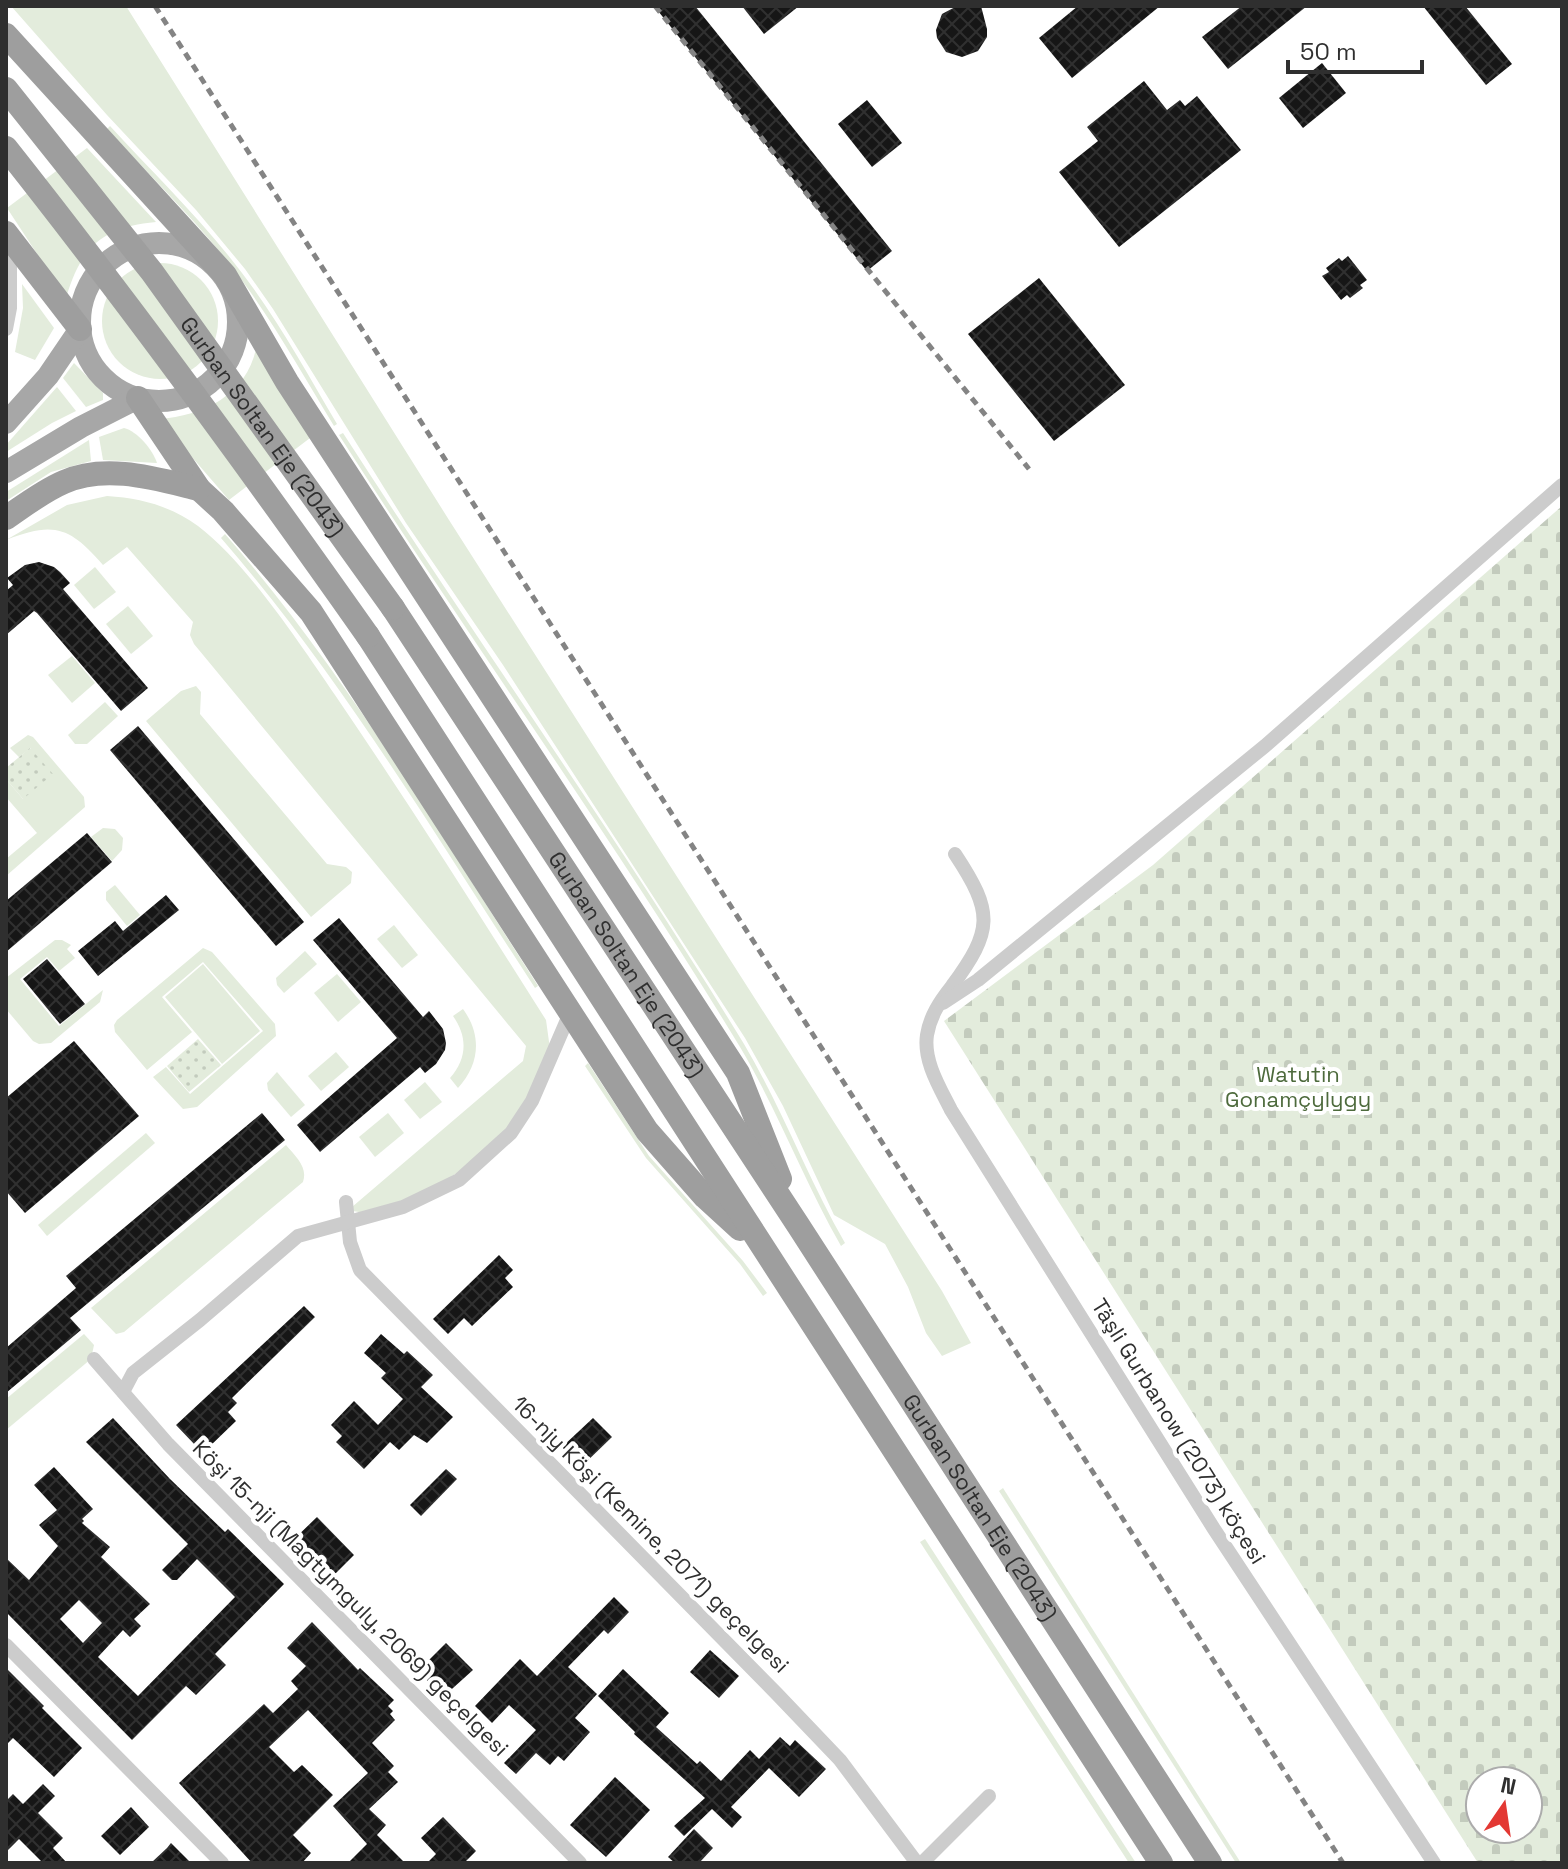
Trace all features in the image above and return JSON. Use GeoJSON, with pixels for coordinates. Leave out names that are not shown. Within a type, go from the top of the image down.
{"type":"FeatureCollection","features":[{"type":"Feature","properties":{"kind":"highway"},"geometry":{"type":"LineString","coordinates":[[6,35],[225,275],[302,404],[738,1073],[798,1225]]}},
{"type":"Feature","properties":{"kind":"highway","name":"Gurban Soltan Eje (2043)"},"geometry":{"type":"LineString","coordinates":[[6,89],[152,272],[393,608],[798,1225],[1210,1863]]}},
{"type":"Feature","properties":{"kind":"highway","name":"Gurban Soltan Eje (2043)"},"geometry":{"type":"LineString","coordinates":[[6,148],[121,293],[368,636],[1161,1863]]}},
{"type":"Feature","properties":{"kind":"highway"},"geometry":{"type":"LineString","coordinates":[[8,236],[80,329]]}},
{"type":"Feature","properties":{"kind":"highway"},"geometry":{"type":"LineString","coordinates":[[138,398],[199,489],[223,511],[311,612],[647,1131],[705,1197],[767,1255]]}},
{"type":"Feature","properties":{"kind":"highway"},"geometry":{"type":"LineString","coordinates":[[6,518],[67,480],[98,474],[149,477],[199,489]]}},
{"type":"Feature","properties":{"kind":"main road"},"geometry":{"type":"LineString","coordinates":[[152,242],[173,243],[193,249],[225,275],[236,297],[240,322],[236,346],[225,368],[208,386],[186,397],[162,402],[138,398],[104,380],[88,357],[80,329],[81,309],[87,289],[98,271],[113,257],[131,247],[152,242]]}},
{"type":"Feature","properties":{"kind":"main road"},"geometry":{"type":"LineString","coordinates":[[6,423],[48,376],[80,329]]}},
{"type":"Feature","properties":{"kind":"main road"},"geometry":{"type":"LineString","coordinates":[[6,472],[81,427],[138,398]]}},
{"type":"Feature","properties":{"kind":"street"},"geometry":{"type":"LineString","coordinates":[[6,329],[10,308],[8,236]]}},
{"type":"Feature","properties":{"kind":"street"},"geometry":{"type":"LineString","coordinates":[[936,1008],[978,980],[1265,746],[1562,485]]}},
{"type":"Feature","properties":{"kind":"street"},"geometry":{"type":"LineString","coordinates":[[936,1008],[976,953],[984,930],[983,908],[976,886],[955,854]]}},
{"type":"Feature","properties":{"kind":"street","name":"Täşli Gurbanow (2073) köçesi"},"geometry":{"type":"LineString","coordinates":[[936,1008],[927,1036],[927,1051],[932,1071],[951,1110],[1214,1529],[1434,1863]]}},
{"type":"Feature","properties":{"kind":"street"},"geometry":{"type":"LineString","coordinates":[[123,1392],[133,1373],[298,1236],[403,1207],[459,1180],[511,1133],[532,1101],[570,1013]]}},
{"type":"Feature","properties":{"kind":"street"},"geometry":{"type":"LineString","coordinates":[[346,1202],[348,1222]]}},
{"type":"Feature","properties":{"kind":"street","name":"16-njy Köşi (Kemine, 2071) geçelgesi"},"geometry":{"type":"LineString","coordinates":[[348,1222],[350,1242],[360,1270],[840,1760],[920,1863]]}},
{"type":"Feature","properties":{"kind":"street","name":"Köşi 15-nji (Magtymguly, 2069) geçelgesi"},"geometry":{"type":"LineString","coordinates":[[94,1359],[168,1444],[580,1863]]}},
{"type":"Feature","properties":{"kind":"street"},"geometry":{"type":"LineString","coordinates":[[6,1645],[222,1863]]}},
{"type":"Feature","properties":{"kind":"street"},"geometry":{"type":"LineString","coordinates":[[920,1863],[989,1796]]}},
{"type":"Feature","properties":{"kind":"green space"},"geometry":{"type":"Polygon","coordinates":[[[11,6],[126,6],[449,520],[942,1291],[971,1343],[942,1356],[926,1333],[908,1287],[885,1244],[834,1215],[783,1106],[745,1038],[503,665],[406,523],[245,269],[196,210],[11,6]]]}},
{"type":"Feature","properties":{"kind":"green space"},"geometry":{"type":"Polygon","coordinates":[[[110,126],[227,253],[280,328],[337,424],[334,426],[276,330],[238,275],[191,219],[107,129],[110,126]]]}},
{"type":"Feature","properties":{"kind":"green space"},"geometry":{"type":"Polygon","coordinates":[[[87,148],[156,222],[121,229],[96,243],[79,265],[66,298],[7,208],[87,148]]]}},
{"type":"Feature","properties":{"kind":"green space"},"geometry":{"type":"Polygon","coordinates":[[[160,263],[182,267],[201,280],[214,299],[218,321],[214,343],[201,362],[182,375],[160,379],[138,375],[119,362],[106,343],[102,321],[106,299],[119,280],[138,267],[160,263]]]}},
{"type":"Feature","properties":{"kind":"green space"},"geometry":{"type":"Polygon","coordinates":[[[22,284],[54,328],[35,360],[15,352],[23,308],[22,284]]]}},
{"type":"Feature","properties":{"kind":"green space"},"geometry":{"type":"Polygon","coordinates":[[[256,349],[310,438],[229,500],[159,419],[206,408],[233,391],[251,365],[256,349]]]}},
{"type":"Feature","properties":{"kind":"green space"},"geometry":{"type":"Polygon","coordinates":[[[74,363],[103,393],[103,400],[86,407],[63,378],[74,363]]]}},
{"type":"Feature","properties":{"kind":"green space"},"geometry":{"type":"Polygon","coordinates":[[[57,387],[76,411],[6,452],[6,445],[57,387]]]}},
{"type":"Feature","properties":{"kind":"green space"},"geometry":{"type":"Polygon","coordinates":[[[124,428],[144,442],[157,463],[103,460],[99,437],[124,428]]]}},
{"type":"Feature","properties":{"kind":"green space"},"geometry":{"type":"Polygon","coordinates":[[[343,433],[696,966],[744,1044],[845,1243],[841,1246],[740,1047],[642,892],[339,435],[343,433]]]}},
{"type":"Feature","properties":{"kind":"green space"},"geometry":{"type":"Polygon","coordinates":[[[89,440],[91,461],[51,472],[6,501],[6,492],[89,440]]]}},
{"type":"Feature","properties":{"kind":"green space"},"geometry":{"type":"Polygon","coordinates":[[[107,496],[155,504],[177,513],[198,526],[235,560],[289,629],[362,735],[546,1020],[550,1049],[542,1083],[489,1152],[440,1184],[365,1213],[353,1211],[352,1207],[523,1061],[526,1046],[194,644],[190,635],[193,622],[127,547],[103,565],[81,542],[60,531],[37,531],[6,540],[67,505],[107,496]]]}},
{"type":"Feature","properties":{"kind":"green space","name":"Watutin Gonamçylygy"},"geometry":{"type":"Polygon","coordinates":[[[1562,506],[1562,1863],[1478,1863],[1467,1845],[1544,1845],[1544,1765],[1464,1765],[1464,1841],[944,1021],[1153,865],[1562,506]]]}},
{"type":"Feature","properties":{"kind":"green space"},"geometry":{"type":"Polygon","coordinates":[[[225,534],[311,641],[351,697],[538,986],[535,988],[347,701],[307,645],[221,538],[225,534]]]}},
{"type":"Feature","properties":{"kind":"green space"},"geometry":{"type":"Polygon","coordinates":[[[95,567],[116,592],[94,609],[74,585],[95,567]]]}},
{"type":"Feature","properties":{"kind":"green space"},"geometry":{"type":"Polygon","coordinates":[[[128,606],[153,636],[131,654],[106,624],[128,606]]]}},
{"type":"Feature","properties":{"kind":"green space"},"geometry":{"type":"Polygon","coordinates":[[[72,656],[95,683],[72,703],[48,675],[72,656]]]}},
{"type":"Feature","properties":{"kind":"green space"},"geometry":{"type":"Polygon","coordinates":[[[196,686],[201,692],[200,714],[327,864],[346,867],[352,872],[351,883],[311,917],[146,721],[181,691],[196,686]]]}},
{"type":"Feature","properties":{"kind":"green space"},"geometry":{"type":"Polygon","coordinates":[[[105,702],[118,716],[87,744],[75,744],[68,735],[105,702]]]}},
{"type":"Feature","properties":{"kind":"green space"},"geometry":{"type":"Polygon","coordinates":[[[28,735],[84,797],[85,807],[6,876],[6,859],[37,833],[6,797],[6,779],[23,799],[31,748],[19,757],[10,748],[28,735]]]}},
{"type":"Feature","properties":{"kind":"green space"},"geometry":{"type":"Polygon","coordinates":[[[30,748],[53,774],[23,799],[6,779],[6,768],[30,748]]]}},
{"type":"Feature","properties":{"kind":"green space"},"geometry":{"type":"Polygon","coordinates":[[[103,828],[115,829],[123,838],[122,850],[112,861],[91,837],[103,828]]]}},
{"type":"Feature","properties":{"kind":"green space"},"geometry":{"type":"Polygon","coordinates":[[[115,885],[140,915],[127,926],[106,900],[106,892],[115,885]]]}},
{"type":"Feature","properties":{"kind":"green space"},"geometry":{"type":"Polygon","coordinates":[[[394,925],[418,955],[402,968],[377,939],[394,925]]]}},
{"type":"Feature","properties":{"kind":"green space"},"geometry":{"type":"Polygon","coordinates":[[[55,940],[71,945],[67,949],[75,958],[59,971],[47,957],[20,979],[59,1026],[103,990],[100,1002],[51,1043],[39,1044],[6,1009],[6,978],[55,940]]]}},
{"type":"Feature","properties":{"kind":"green space"},"geometry":{"type":"Polygon","coordinates":[[[203,948],[212,952],[275,1024],[276,1036],[197,1107],[183,1109],[153,1077],[166,1067],[190,1094],[263,1031],[203,962],[162,997],[192,1032],[147,1070],[115,1032],[114,1025],[203,948]]]}},
{"type":"Feature","properties":{"kind":"green space"},"geometry":{"type":"Polygon","coordinates":[[[305,951],[317,964],[284,993],[277,985],[276,978],[305,951]]]}},
{"type":"Feature","properties":{"kind":"green space"},"geometry":{"type":"Polygon","coordinates":[[[203,964],[260,1031],[222,1064],[165,997],[203,964]]]}},
{"type":"Feature","properties":{"kind":"green space"},"geometry":{"type":"Polygon","coordinates":[[[337,974],[361,1002],[338,1022],[314,993],[337,974]]]}},
{"type":"Feature","properties":{"kind":"green space"},"geometry":{"type":"Polygon","coordinates":[[[463,1009],[473,1029],[476,1049],[471,1069],[458,1088],[450,1078],[460,1063],[464,1048],[453,1016],[463,1009]]]}},
{"type":"Feature","properties":{"kind":"green space"},"geometry":{"type":"Polygon","coordinates":[[[198,1039],[221,1065],[189,1092],[167,1066],[198,1039]]]}},
{"type":"Feature","properties":{"kind":"green space"},"geometry":{"type":"Polygon","coordinates":[[[336,1052],[349,1067],[321,1091],[308,1076],[336,1052]]]}},
{"type":"Feature","properties":{"kind":"green space"},"geometry":{"type":"Polygon","coordinates":[[[588,1063],[649,1156],[743,1261],[767,1293],[763,1296],[740,1264],[646,1158],[585,1066],[588,1063]]]}},
{"type":"Feature","properties":{"kind":"green space"},"geometry":{"type":"Polygon","coordinates":[[[277,1072],[305,1105],[291,1117],[268,1090],[267,1083],[277,1072]]]}},
{"type":"Feature","properties":{"kind":"green space"},"geometry":{"type":"Polygon","coordinates":[[[425,1082],[442,1102],[420,1119],[404,1100],[425,1082]]]}},
{"type":"Feature","properties":{"kind":"green space"},"geometry":{"type":"Polygon","coordinates":[[[388,1113],[404,1133],[375,1157],[359,1137],[388,1113]]]}},
{"type":"Feature","properties":{"kind":"green space"},"geometry":{"type":"Polygon","coordinates":[[[146,1133],[155,1143],[47,1236],[38,1225],[146,1133]]]}},
{"type":"Feature","properties":{"kind":"green space"},"geometry":{"type":"Polygon","coordinates":[[[286,1145],[302,1167],[303,1182],[124,1332],[116,1334],[91,1308],[286,1145]]]}},
{"type":"Feature","properties":{"kind":"green space"},"geometry":{"type":"Polygon","coordinates":[[[84,1334],[94,1345],[91,1359],[6,1430],[6,1399],[84,1334]]]}},
{"type":"Feature","properties":{"kind":"green space"},"geometry":{"type":"Polygon","coordinates":[[[1003,1488],[1241,1863],[1236,1863],[999,1491],[1003,1488]]]}},
{"type":"Feature","properties":{"kind":"green space"},"geometry":{"type":"Polygon","coordinates":[[[925,1539],[1136,1863],[1129,1863],[920,1542],[925,1539]]]}},
{"type":"Feature","properties":{"kind":"building"},"geometry":{"type":"Polygon","coordinates":[[[654,6],[695,6],[892,251],[867,271],[654,6]]]}},
{"type":"Feature","properties":{"kind":"building"},"geometry":{"type":"Polygon","coordinates":[[[742,6],[799,6],[764,34],[742,6]]]}},
{"type":"Feature","properties":{"kind":"building"},"geometry":{"type":"Polygon","coordinates":[[[957,6],[981,6],[987,29],[987,37],[978,51],[962,57],[946,52],[937,38],[936,30],[942,14],[957,6]]]}},
{"type":"Feature","properties":{"kind":"building"},"geometry":{"type":"Polygon","coordinates":[[[1078,6],[1160,6],[1072,78],[1039,38],[1078,6]]]}},
{"type":"Feature","properties":{"kind":"building"},"geometry":{"type":"Polygon","coordinates":[[[1242,6],[1307,6],[1228,69],[1202,37],[1242,6]]]}},
{"type":"Feature","properties":{"kind":"building"},"geometry":{"type":"Polygon","coordinates":[[[1423,6],[1465,6],[1512,64],[1486,85],[1423,6]]]}},
{"type":"Feature","properties":{"kind":"building"},"geometry":{"type":"Polygon","coordinates":[[[1322,63],[1346,93],[1303,128],[1279,98],[1322,63]]]}},
{"type":"Feature","properties":{"kind":"building"},"geometry":{"type":"Polygon","coordinates":[[[1144,81],[1167,110],[1180,100],[1185,106],[1197,96],[1241,150],[1119,247],[1059,172],[1098,141],[1087,127],[1144,81]]]}},
{"type":"Feature","properties":{"kind":"building"},"geometry":{"type":"Polygon","coordinates":[[[867,100],[902,143],[872,167],[838,124],[867,100]]]}},
{"type":"Feature","properties":{"kind":"building"},"geometry":{"type":"Polygon","coordinates":[[[1348,256],[1367,280],[1360,285],[1363,288],[1350,298],[1347,295],[1341,300],[1322,276],[1329,272],[1326,268],[1339,258],[1342,261],[1348,256]]]}},
{"type":"Feature","properties":{"kind":"building"},"geometry":{"type":"Polygon","coordinates":[[[1039,278],[1125,385],[1054,441],[968,334],[1039,278]]]}},
{"type":"Feature","properties":{"kind":"building"},"geometry":{"type":"Polygon","coordinates":[[[39,562],[54,567],[70,583],[63,589],[148,688],[121,711],[34,611],[6,635],[6,591],[13,585],[7,578],[25,565],[39,562]]]}},
{"type":"Feature","properties":{"kind":"building"},"geometry":{"type":"Polygon","coordinates":[[[138,726],[304,922],[276,946],[110,750],[138,726]]]}},
{"type":"Feature","properties":{"kind":"building"},"geometry":{"type":"Polygon","coordinates":[[[87,833],[112,862],[6,952],[6,901],[87,833]]]}},
{"type":"Feature","properties":{"kind":"building"},"geometry":{"type":"Polygon","coordinates":[[[166,895],[179,910],[98,976],[78,951],[115,921],[123,931],[166,895]]]}},
{"type":"Feature","properties":{"kind":"building"},"geometry":{"type":"Polygon","coordinates":[[[339,918],[423,1017],[429,1011],[443,1029],[446,1043],[436,1064],[425,1073],[420,1067],[320,1152],[297,1125],[397,1038],[313,940],[339,918]]]}},
{"type":"Feature","properties":{"kind":"building"},"geometry":{"type":"Polygon","coordinates":[[[47,959],[85,1004],[60,1024],[23,979],[47,959]]]}},
{"type":"Feature","properties":{"kind":"building"},"geometry":{"type":"Polygon","coordinates":[[[74,1041],[139,1116],[25,1213],[6,1191],[6,1098],[74,1041]]]}},
{"type":"Feature","properties":{"kind":"building"},"geometry":{"type":"Polygon","coordinates":[[[262,1113],[285,1140],[70,1318],[81,1330],[6,1393],[6,1348],[76,1288],[66,1276],[262,1113]]]}},
{"type":"Feature","properties":{"kind":"building"},"geometry":{"type":"Polygon","coordinates":[[[499,1255],[513,1270],[505,1278],[513,1287],[472,1326],[464,1318],[448,1334],[433,1319],[499,1255]]]}},
{"type":"Feature","properties":{"kind":"building"},"geometry":{"type":"Polygon","coordinates":[[[304,1306],[315,1317],[232,1398],[237,1403],[228,1412],[236,1421],[208,1448],[201,1441],[196,1446],[176,1425],[304,1306]]]}},
{"type":"Feature","properties":{"kind":"building"},"geometry":{"type":"Polygon","coordinates":[[[381,1334],[404,1354],[407,1351],[433,1375],[421,1387],[453,1417],[427,1443],[414,1435],[399,1450],[390,1442],[364,1469],[336,1442],[342,1436],[331,1425],[354,1401],[378,1425],[403,1399],[381,1378],[386,1373],[364,1353],[381,1334]]]}},
{"type":"Feature","properties":{"kind":"building"},"geometry":{"type":"Polygon","coordinates":[[[113,1418],[170,1479],[225,1532],[228,1529],[284,1584],[215,1654],[226,1665],[196,1695],[186,1686],[132,1740],[6,1612],[6,1558],[29,1580],[58,1546],[39,1525],[57,1510],[34,1485],[54,1467],[93,1509],[82,1519],[82,1523],[110,1547],[101,1557],[150,1604],[134,1619],[141,1626],[130,1637],[123,1630],[98,1657],[138,1696],[235,1597],[197,1559],[177,1580],[172,1580],[162,1570],[188,1544],[86,1442],[113,1418]],[[79,1600],[60,1619],[83,1643],[102,1623],[79,1600]]]}},
{"type":"Feature","properties":{"kind":"building"},"geometry":{"type":"Polygon","coordinates":[[[593,1418],[612,1437],[581,1467],[562,1447],[593,1418]]]}},
{"type":"Feature","properties":{"kind":"building"},"geometry":{"type":"Polygon","coordinates":[[[446,1469],[457,1479],[421,1516],[410,1505],[446,1469]]]}},
{"type":"Feature","properties":{"kind":"building"},"geometry":{"type":"Polygon","coordinates":[[[317,1517],[354,1555],[330,1579],[310,1559],[306,1563],[288,1545],[317,1517]]]}},
{"type":"Feature","properties":{"kind":"building"},"geometry":{"type":"Polygon","coordinates":[[[614,1597],[629,1612],[608,1634],[604,1630],[568,1667],[597,1694],[575,1718],[590,1732],[564,1761],[558,1756],[550,1765],[536,1753],[516,1774],[504,1763],[536,1730],[509,1705],[492,1723],[475,1706],[520,1659],[537,1676],[614,1597]]]}},
{"type":"Feature","properties":{"kind":"building"},"geometry":{"type":"Polygon","coordinates":[[[312,1622],[358,1670],[360,1668],[394,1700],[388,1706],[395,1720],[372,1743],[394,1766],[388,1772],[398,1782],[369,1809],[386,1825],[377,1835],[405,1863],[348,1863],[367,1844],[333,1806],[368,1773],[308,1710],[269,1747],[294,1772],[302,1765],[333,1795],[293,1835],[311,1853],[302,1863],[252,1863],[179,1783],[264,1704],[273,1713],[298,1689],[291,1681],[306,1666],[287,1648],[312,1622]]]}},
{"type":"Feature","properties":{"kind":"building"},"geometry":{"type":"Polygon","coordinates":[[[446,1643],[473,1670],[443,1697],[418,1671],[446,1643]]]}},
{"type":"Feature","properties":{"kind":"building"},"geometry":{"type":"Polygon","coordinates":[[[710,1650],[739,1676],[719,1698],[690,1672],[710,1650]]]}},
{"type":"Feature","properties":{"kind":"building"},"geometry":{"type":"Polygon","coordinates":[[[6,1668],[82,1748],[54,1777],[13,1738],[6,1745],[6,1668]]]}},
{"type":"Feature","properties":{"kind":"building"},"geometry":{"type":"Polygon","coordinates":[[[623,1669],[669,1713],[656,1727],[721,1781],[750,1750],[759,1759],[780,1737],[790,1746],[795,1740],[826,1769],[799,1797],[769,1768],[731,1807],[742,1817],[732,1828],[712,1809],[684,1836],[674,1826],[705,1798],[634,1734],[598,1696],[623,1669]]]}},
{"type":"Feature","properties":{"kind":"building"},"geometry":{"type":"Polygon","coordinates":[[[615,1777],[650,1810],[606,1857],[570,1825],[615,1777]]]}},
{"type":"Feature","properties":{"kind":"building"},"geometry":{"type":"Polygon","coordinates":[[[43,1784],[55,1796],[38,1813],[63,1838],[53,1848],[67,1863],[43,1863],[19,1839],[6,1852],[6,1801],[13,1794],[23,1804],[43,1784]]]}},
{"type":"Feature","properties":{"kind":"building"},"geometry":{"type":"Polygon","coordinates":[[[131,1807],[149,1827],[120,1855],[101,1836],[131,1807]]]}},
{"type":"Feature","properties":{"kind":"building"},"geometry":{"type":"Polygon","coordinates":[[[443,1817],[476,1851],[464,1863],[427,1863],[436,1854],[421,1838],[443,1817]]]}},
{"type":"Feature","properties":{"kind":"building"},"geometry":{"type":"Polygon","coordinates":[[[694,1829],[713,1848],[699,1863],[675,1863],[668,1857],[694,1829]]]}},
{"type":"Feature","properties":{"kind":"building"},"geometry":{"type":"Polygon","coordinates":[[[171,1843],[191,1863],[151,1863],[167,1848],[171,1843]]]}},
{"type":"Feature","properties":{"kind":"railway"},"geometry":{"type":"LineString","coordinates":[[155,6],[1343,1863]]}},
{"type":"Feature","properties":{"kind":"railway"},"geometry":{"type":"LineString","coordinates":[[655,6],[1029,469]]}}]}
